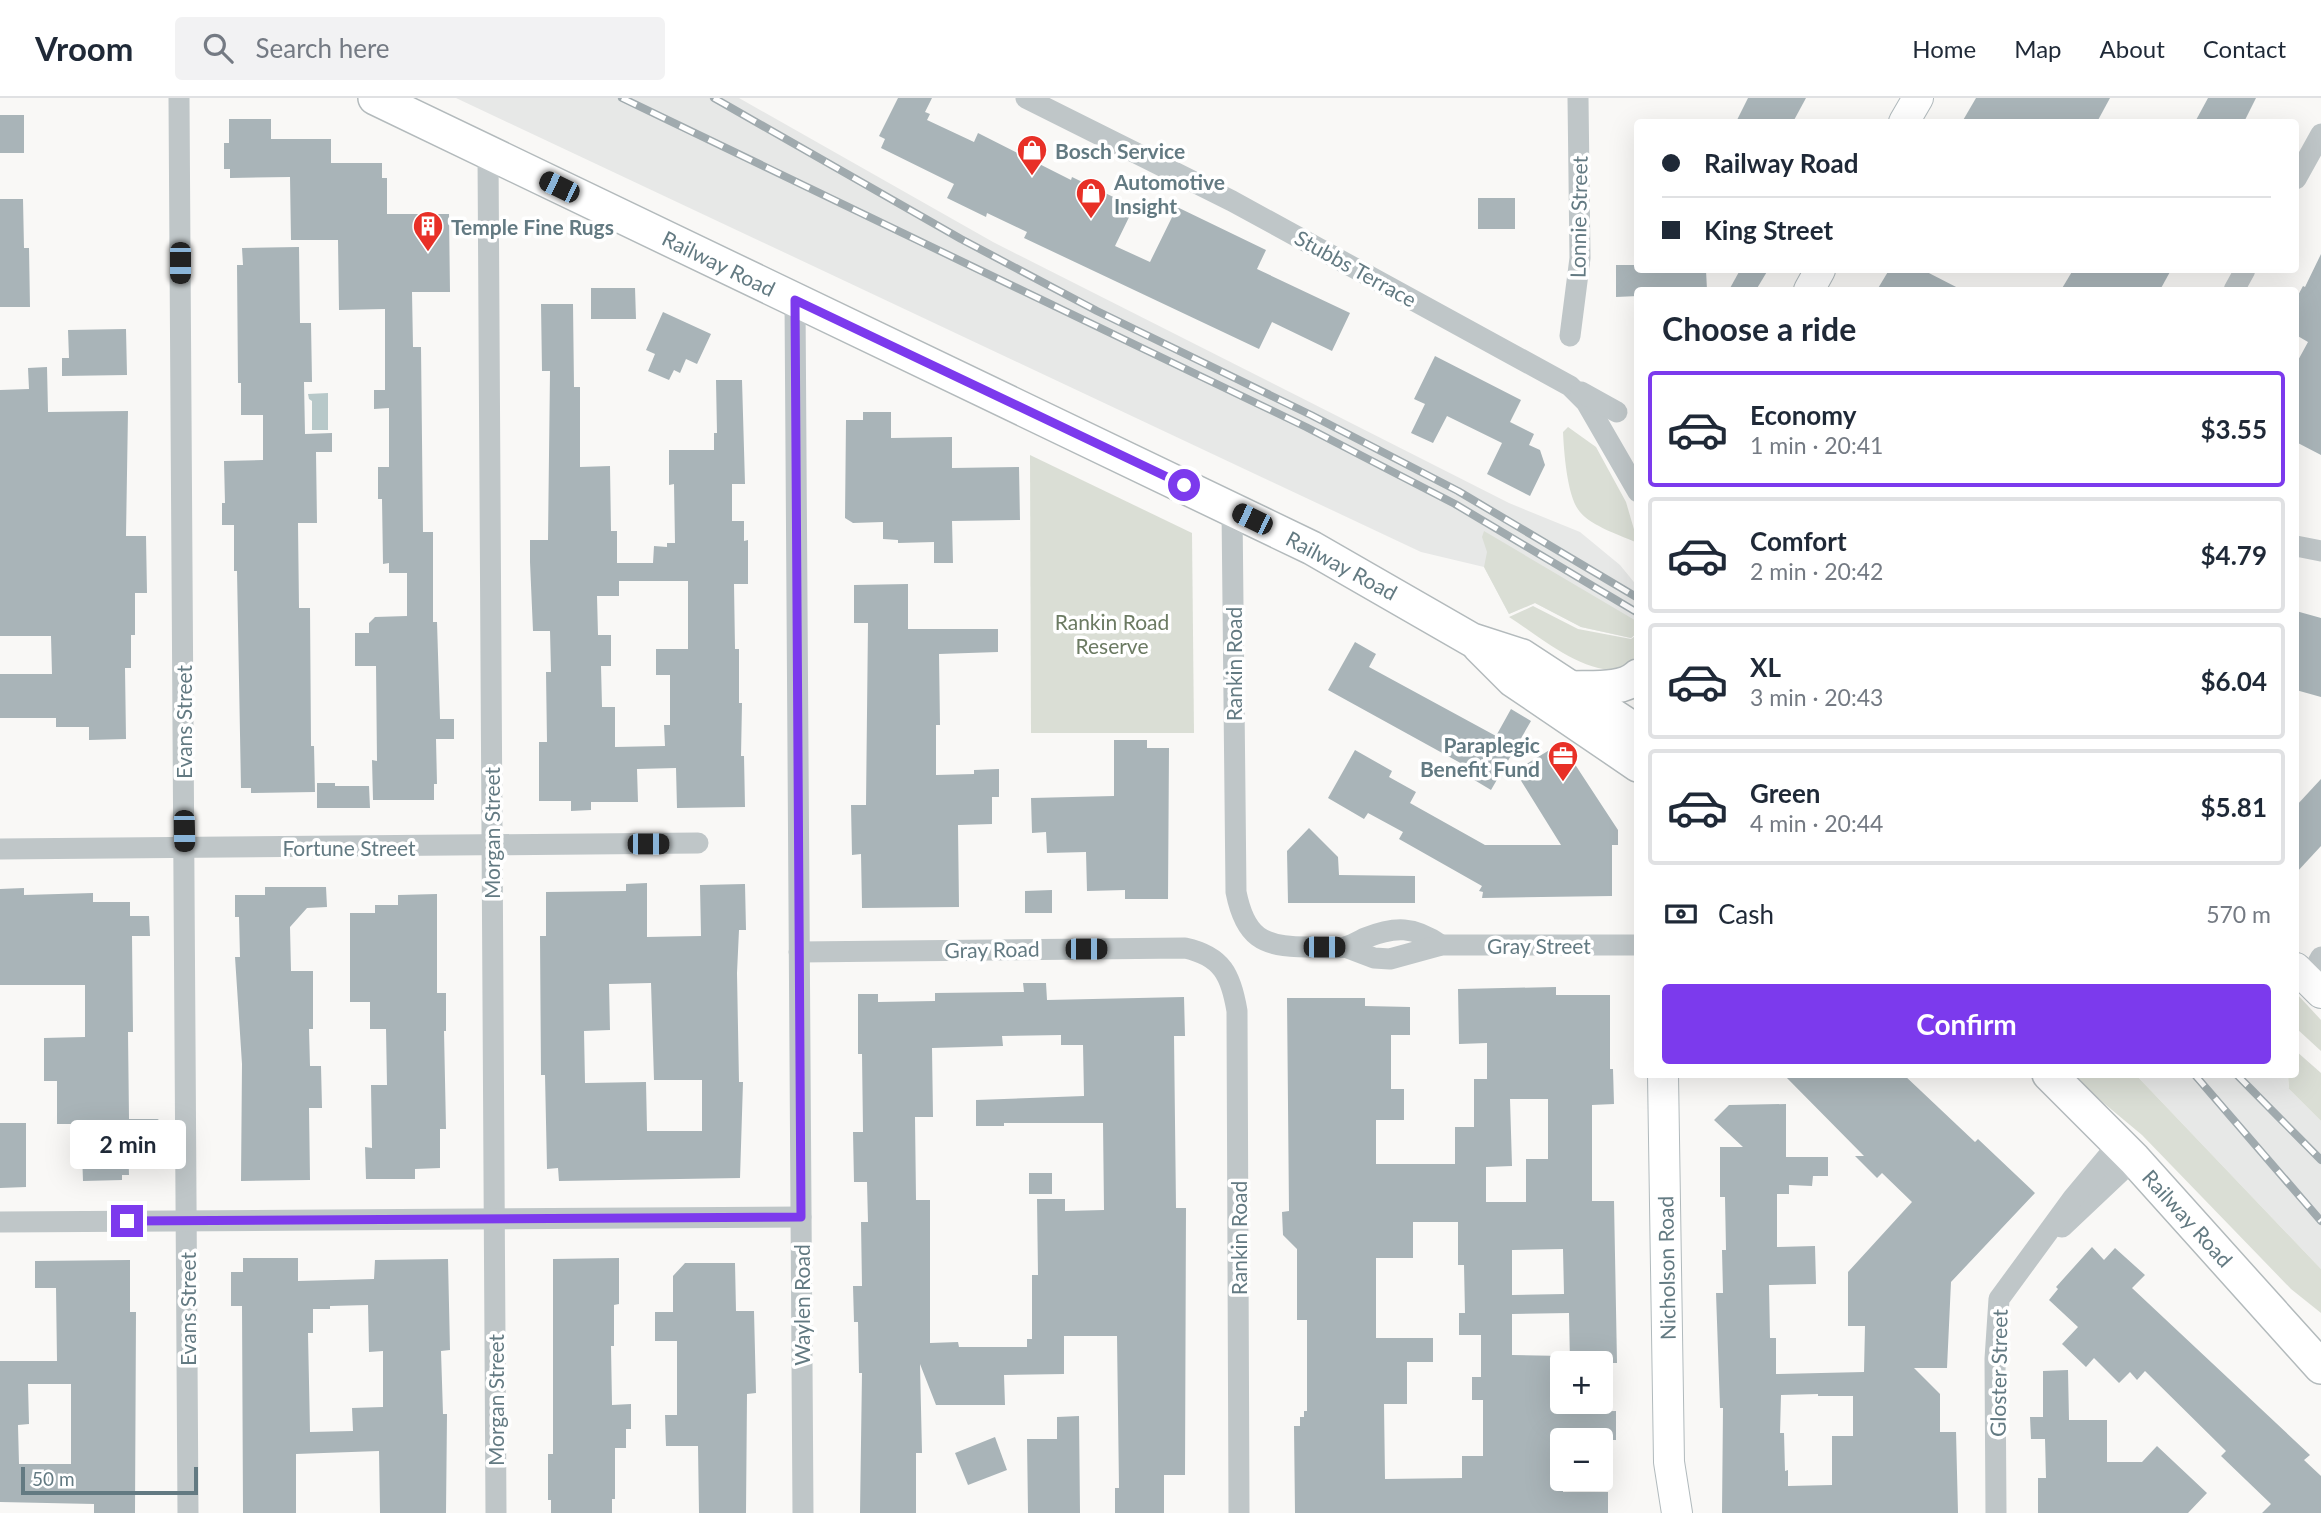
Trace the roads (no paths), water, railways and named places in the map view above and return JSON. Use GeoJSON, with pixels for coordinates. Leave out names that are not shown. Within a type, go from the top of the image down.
{"type":"FeatureCollection","features":[{"type":"Feature","properties":{"kind":"main road","name":"Railway Road"},"geometry":{"type":"LineString","coordinates":[[375,98],[1232,509],[1387,588],[1472,640],[1513,680],[1634,762]]}},
{"type":"Feature","properties":{"kind":"main road"},"geometry":{"type":"LineString","coordinates":[[1906,119],[1918,98]]}},
{"type":"Feature","properties":{"kind":"main road","name":"Railway Road"},"geometry":{"type":"LineString","coordinates":[[1472,640],[1521,656],[1634,729]]}},
{"type":"Feature","properties":{"kind":"main road"},"geometry":{"type":"LineString","coordinates":[[1570,688],[1610,686],[1634,680]]}},
{"type":"Feature","properties":{"kind":"main road","name":"Nicholson Road"},"geometry":{"type":"LineString","coordinates":[[1663,1078],[1669,1462],[1677,1513]]}},
{"type":"Feature","properties":{"kind":"main road","name":"Railway Road"},"geometry":{"type":"LineString","coordinates":[[2053,1078],[2127,1151],[2321,1367]]}},
{"type":"Feature","properties":{"kind":"main road","name":"Nicholson Road"},"geometry":{"type":"LineString","coordinates":[[1659,1513],[1669,1462]]}},
{"type":"Feature","properties":{"kind":"street","name":"Evans Street"},"geometry":{"type":"LineString","coordinates":[[179,98],[188,1513]]}},
{"type":"Feature","properties":{"kind":"street","name":"Stubbs Terrace"},"geometry":{"type":"LineString","coordinates":[[1026,98],[1232,201],[1570,386],[1586,402],[1634,485]]}},
{"type":"Feature","properties":{"kind":"street","name":"Lonnie Street"},"geometry":{"type":"LineString","coordinates":[[1570,336],[1580,258],[1578,98]]}},
{"type":"Feature","properties":{"kind":"street"},"geometry":{"type":"LineString","coordinates":[[2299,174],[2321,134]]}},
{"type":"Feature","properties":{"kind":"street","name":"Morgan Street"},"geometry":{"type":"LineString","coordinates":[[488,153],[496,1513]]}},
{"type":"Feature","properties":{"kind":"street","name":"Waylen Road"},"geometry":{"type":"LineString","coordinates":[[795,300],[803,1513]]}},
{"type":"Feature","properties":{"kind":"street"},"geometry":{"type":"LineString","coordinates":[[1570,386],[1617,412]]}},
{"type":"Feature","properties":{"kind":"street","name":"Rankin Road"},"geometry":{"type":"LineString","coordinates":[[1232,509],[1236,892],[1240,914],[1247,927],[1258,938]]}},
{"type":"Feature","properties":{"kind":"street"},"geometry":{"type":"LineString","coordinates":[[2299,547],[2321,551]]}},
{"type":"Feature","properties":{"kind":"street","name":"Fortune Street"},"geometry":{"type":"LineString","coordinates":[[0,849],[698,843]]}},
{"type":"Feature","properties":{"kind":"street","name":"Gray Street"},"geometry":{"type":"LineString","coordinates":[[1258,938],[1283,947],[1345,947],[1391,930],[1409,929],[1425,934],[1441,945],[1634,945]]}},
{"type":"Feature","properties":{"kind":"street","name":"Gray Road"},"geometry":{"type":"LineString","coordinates":[[799,952],[1185,948],[1204,952],[1222,967]]}},
{"type":"Feature","properties":{"kind":"street","name":"Rankin Road"},"geometry":{"type":"LineString","coordinates":[[1222,967],[1233,987],[1237,1011],[1239,1513]]}},
{"type":"Feature","properties":{"kind":"street","name":"Gloster Street"},"geometry":{"type":"LineString","coordinates":[[1996,1513],[1995,1359],[1999,1299],[2073,1198],[2127,1151]]}},
{"type":"Feature","properties":{"kind":"street"},"geometry":{"type":"LineString","coordinates":[[0,1222],[801,1217]]}},
{"type":"Feature","properties":{"kind":"railway"},"geometry":{"type":"LineString","coordinates":[[622,98],[1306,427],[1455,504],[1634,611]]}},
{"type":"Feature","properties":{"kind":"railway"},"geometry":{"type":"LineString","coordinates":[[714,98],[961,239],[1097,311],[1311,415],[1458,491],[1634,596]]}},
{"type":"Feature","properties":{"kind":"railway"},"geometry":{"type":"LineString","coordinates":[[2197,1078],[2321,1221]]}},
{"type":"Feature","properties":{"kind":"railway"},"geometry":{"type":"LineString","coordinates":[[2240,1078],[2321,1160]]}},
{"type":"Feature","properties":{"kind":"place","name":"Bosch Service"},"geometry":{"type":"Point","coordinates":[1032,177]}},
{"type":"Feature","properties":{"kind":"place","name":"Automotive Insight"},"geometry":{"type":"Point","coordinates":[1091,220]}},
{"type":"Feature","properties":{"kind":"place","name":"Temple Fine Rugs"},"geometry":{"type":"Point","coordinates":[428,253]}},
{"type":"Feature","properties":{"kind":"place","name":"Paraplegic Benefit Fund"},"geometry":{"type":"Point","coordinates":[1563,783]}},
{"type":"Feature","properties":{"kind":"park label","name":"Rankin Road Reserve"},"geometry":{"type":"Point","coordinates":[1112,633]}}]}
